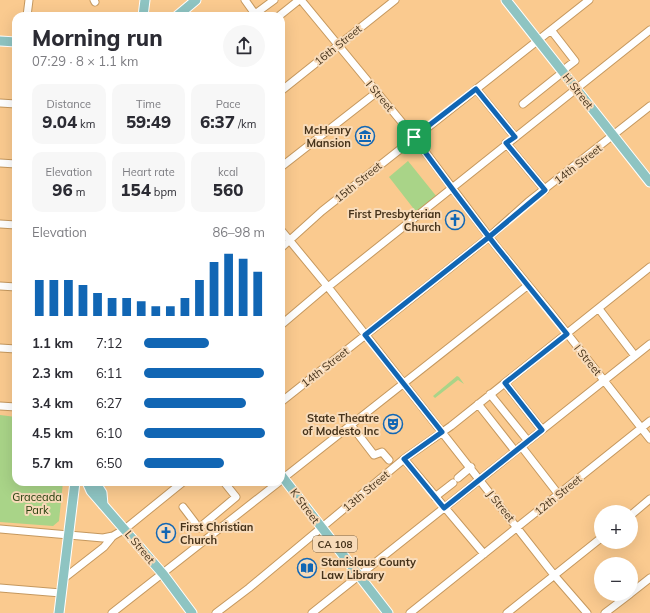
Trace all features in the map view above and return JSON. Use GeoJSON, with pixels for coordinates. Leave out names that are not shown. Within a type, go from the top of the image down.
{"type":"FeatureCollection","features":[{"type":"Feature","properties":{"kind":"main road"},"geometry":{"type":"LineString","coordinates":[[144,12],[145,0]]}},
{"type":"Feature","properties":{"kind":"main road"},"geometry":{"type":"LineString","coordinates":[[182,12],[196,0]]}},
{"type":"Feature","properties":{"kind":"main road","name":"H Street"},"geometry":{"type":"LineString","coordinates":[[506,0],[650,182]]}},
{"type":"Feature","properties":{"kind":"main road"},"geometry":{"type":"LineString","coordinates":[[0,41],[12,42]]}},
{"type":"Feature","properties":{"kind":"main road","name":"K Street"},"geometry":{"type":"LineString","coordinates":[[285,484],[322,528],[388,613]]}},
{"type":"Feature","properties":{"kind":"main road"},"geometry":{"type":"LineString","coordinates":[[59,613],[74,486]]}},
{"type":"Feature","properties":{"kind":"main road","name":"L Street"},"geometry":{"type":"LineString","coordinates":[[89,486],[91,491],[125,529],[192,613]]}},
{"type":"Feature","properties":{"kind":"main road"},"geometry":{"type":"LineString","coordinates":[[98,486],[102,493],[104,505]]}},
{"type":"Feature","properties":{"kind":"street"},"geometry":{"type":"LineString","coordinates":[[27,12],[28,0]]}},
{"type":"Feature","properties":{"kind":"street"},"geometry":{"type":"LineString","coordinates":[[245,0],[254,12]]}},
{"type":"Feature","properties":{"kind":"street"},"geometry":{"type":"LineString","coordinates":[[258,12],[274,0]]}},
{"type":"Feature","properties":{"kind":"street"},"geometry":{"type":"LineString","coordinates":[[284,12],[300,0]]}},
{"type":"Feature","properties":{"kind":"street","name":"I Street"},"geometry":{"type":"LineString","coordinates":[[300,0],[414,137],[527,286],[650,439]]}},
{"type":"Feature","properties":{"kind":"street","name":"16th Street"},"geometry":{"type":"LineString","coordinates":[[285,88],[395,0]]}},
{"type":"Feature","properties":{"kind":"street","name":"15th Street"},"geometry":{"type":"LineString","coordinates":[[285,245],[322,211],[589,0]]}},
{"type":"Feature","properties":{"kind":"street"},"geometry":{"type":"LineString","coordinates":[[523,104],[575,61],[551,30]]}},
{"type":"Feature","properties":{"kind":"street"},"geometry":{"type":"LineString","coordinates":[[285,322],[452,189],[506,143],[650,30]]}},
{"type":"Feature","properties":{"kind":"street"},"geometry":{"type":"LineString","coordinates":[[476,89],[515,137]]}},
{"type":"Feature","properties":{"kind":"street"},"geometry":{"type":"LineString","coordinates":[[285,164],[377,92]]}},
{"type":"Feature","properties":{"kind":"street"},"geometry":{"type":"LineString","coordinates":[[0,103],[12,104]]}},
{"type":"Feature","properties":{"kind":"street","name":"14th Street"},"geometry":{"type":"LineString","coordinates":[[285,399],[489,237],[650,106]]}},
{"type":"Feature","properties":{"kind":"street"},"geometry":{"type":"LineString","coordinates":[[506,143],[545,190]]}},
{"type":"Feature","properties":{"kind":"street"},"geometry":{"type":"LineString","coordinates":[[0,163],[12,164]]}},
{"type":"Feature","properties":{"kind":"street"},"geometry":{"type":"LineString","coordinates":[[0,224],[12,225]]}},
{"type":"Feature","properties":{"kind":"street","name":"J Street"},"geometry":{"type":"LineString","coordinates":[[285,235],[328,286],[365,335],[518,527],[554,575],[587,613]]}},
{"type":"Feature","properties":{"kind":"street","name":"13th Street"},"geometry":{"type":"LineString","coordinates":[[216,613],[322,528],[404,459],[442,432],[650,268]]}},
{"type":"Feature","properties":{"kind":"street"},"geometry":{"type":"LineString","coordinates":[[0,286],[12,287]]}},
{"type":"Feature","properties":{"kind":"street"},"geometry":{"type":"LineString","coordinates":[[285,476],[527,286]]}},
{"type":"Feature","properties":{"kind":"street"},"geometry":{"type":"LineString","coordinates":[[599,309],[635,356]]}},
{"type":"Feature","properties":{"kind":"street"},"geometry":{"type":"LineString","coordinates":[[312,613],[480,480],[518,448],[605,382],[650,344]]}},
{"type":"Feature","properties":{"kind":"street"},"geometry":{"type":"LineString","coordinates":[[0,348],[12,349]]}},
{"type":"Feature","properties":{"kind":"street"},"geometry":{"type":"LineString","coordinates":[[505,383],[542,430]]}},
{"type":"Feature","properties":{"kind":"street"},"geometry":{"type":"LineString","coordinates":[[490,394],[528,441]]}},
{"type":"Feature","properties":{"kind":"street"},"geometry":{"type":"LineString","coordinates":[[478,404],[559,495]]}},
{"type":"Feature","properties":{"kind":"street"},"geometry":{"type":"LineString","coordinates":[[0,406],[12,407]]}},
{"type":"Feature","properties":{"kind":"street","name":"12th Street"},"geometry":{"type":"LineString","coordinates":[[410,613],[650,421]]}},
{"type":"Feature","properties":{"kind":"street"},"geometry":{"type":"LineString","coordinates":[[351,425],[374,455],[382,452],[389,460]]}},
{"type":"Feature","properties":{"kind":"street"},"geometry":{"type":"LineString","coordinates":[[404,459],[484,554]]}},
{"type":"Feature","properties":{"kind":"street"},"geometry":{"type":"LineString","coordinates":[[435,497],[471,468]]}},
{"type":"Feature","properties":{"kind":"street"},"geometry":{"type":"LineString","coordinates":[[0,529],[104,538],[113,536],[125,529],[178,486]]}},
{"type":"Feature","properties":{"kind":"street"},"geometry":{"type":"LineString","coordinates":[[182,507],[199,528],[236,498],[227,486]]}},
{"type":"Feature","properties":{"kind":"street"},"geometry":{"type":"LineString","coordinates":[[112,613],[272,486]]}},
{"type":"Feature","properties":{"kind":"street"},"geometry":{"type":"LineString","coordinates":[[638,509],[650,499]]}},
{"type":"Feature","properties":{"kind":"street"},"geometry":{"type":"LineString","coordinates":[[63,579],[104,547],[113,536]]}},
{"type":"Feature","properties":{"kind":"street"},"geometry":{"type":"LineString","coordinates":[[507,613],[594,544]]}},
{"type":"Feature","properties":{"kind":"street"},"geometry":{"type":"LineString","coordinates":[[638,587],[650,578]]}},
{"type":"Feature","properties":{"kind":"street"},"geometry":{"type":"LineString","coordinates":[[0,588],[61,593]]}},
{"type":"Feature","properties":{"kind":"street"},"geometry":{"type":"LineString","coordinates":[[605,613],[620,601]]}},
{"type":"Feature","properties":{"kind":"green space"},"geometry":{"type":"Polygon","coordinates":[[[408,161],[437,197],[417,213],[389,177],[408,161]]]}},
{"type":"Feature","properties":{"kind":"green space"},"geometry":{"type":"Polygon","coordinates":[[[457,376],[464,384],[458,380],[435,398],[433,396],[457,376]]]}},
{"type":"Feature","properties":{"kind":"green space","name":"Graceada Park"},"geometry":{"type":"Polygon","coordinates":[[[0,415],[12,416],[12,486],[63,486],[59,521],[53,526],[0,522],[0,415]]]}},
{"type":"Feature","properties":{"kind":"place","name":"McHenry Mansion"},"geometry":{"type":"Point","coordinates":[365,136]}},
{"type":"Feature","properties":{"kind":"place","name":"First Presbyterian Church"},"geometry":{"type":"Point","coordinates":[455,220]}},
{"type":"Feature","properties":{"kind":"place","name":"State Theatre of Modesto Inc"},"geometry":{"type":"Point","coordinates":[393,424]}},
{"type":"Feature","properties":{"kind":"place","name":"First Christian Church"},"geometry":{"type":"Point","coordinates":[166,533]}},
{"type":"Feature","properties":{"kind":"place","name":"Stanislaus County Law Library"},"geometry":{"type":"Point","coordinates":[307,568]}},
{"type":"Feature","properties":{"kind":"route"},"geometry":{"type":"LineString","coordinates":[[414,137],[452,189],[489,237],[527,286],[552,313],[567,334],[547,348],[505,383],[542,430],[444,508],[404,459],[442,432],[365,335],[395,313],[489,237],[528,202],[545,190],[506,143],[515,137],[476,89],[414,137]]}}]}
